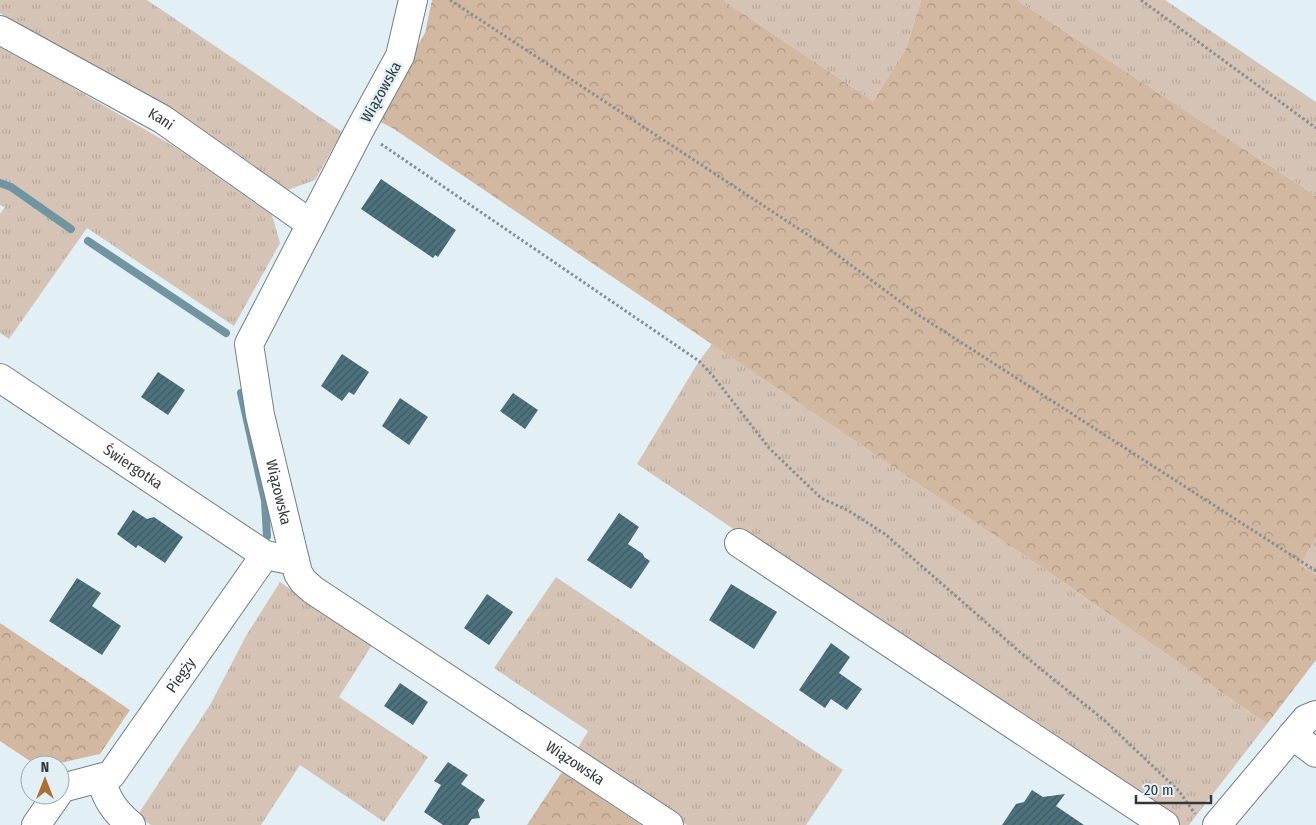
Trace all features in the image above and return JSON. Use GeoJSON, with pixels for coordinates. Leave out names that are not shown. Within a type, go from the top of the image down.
{"type":"FeatureCollection","features":[{"type":"Feature","properties":{"kind":"street","name":"Wiązowska"},"geometry":{"type":"LineString","coordinates":[[413,0],[400,56],[249,344],[260,415],[298,573],[303,581],[313,590],[669,825]]}},
{"type":"Feature","properties":{"kind":"street","name":"Kani"},"geometry":{"type":"LineString","coordinates":[[0,30],[162,118],[311,224]]}},
{"type":"Feature","properties":{"kind":"street","name":"Świergotka"},"geometry":{"type":"LineString","coordinates":[[0,378],[266,555]]}},
{"type":"Feature","properties":{"kind":"street"},"geometry":{"type":"LineString","coordinates":[[739,543],[1165,825]]}},
{"type":"Feature","properties":{"kind":"street"},"geometry":{"type":"LineString","coordinates":[[266,555],[295,561]]}},
{"type":"Feature","properties":{"kind":"street","name":"Piegży"},"geometry":{"type":"LineString","coordinates":[[70,786],[111,775],[266,555]]}},
{"type":"Feature","properties":{"kind":"street"},"geometry":{"type":"LineString","coordinates":[[1207,822],[1308,718]]}},
{"type":"Feature","properties":{"kind":"street"},"geometry":{"type":"LineString","coordinates":[[1308,718],[1316,752]]}},
{"type":"Feature","properties":{"kind":"street"},"geometry":{"type":"LineString","coordinates":[[100,778],[107,797],[118,814],[131,825]]}},
{"type":"Feature","properties":{"kind":"street"},"geometry":{"type":"LineString","coordinates":[[36,825],[50,805]]}},
{"type":"Feature","properties":{"kind":"path"},"geometry":{"type":"LineString","coordinates":[[450,0],[828,248],[917,314],[1316,572]]}},
{"type":"Feature","properties":{"kind":"path"},"geometry":{"type":"LineString","coordinates":[[1141,0],[1316,128]]}},
{"type":"Feature","properties":{"kind":"path"},"geometry":{"type":"LineString","coordinates":[[386,148],[699,361],[713,376],[769,448],[820,498],[849,511],[885,534],[1021,653],[1104,720],[1179,790],[1207,822]]}},
{"type":"Feature","properties":{"kind":"green space"},"geometry":{"type":"Polygon","coordinates":[[[0,0],[147,0],[342,132],[315,180],[288,190],[197,127],[128,85],[0,13],[0,0]]]}},
{"type":"Feature","properties":{"kind":"green space"},"geometry":{"type":"Polygon","coordinates":[[[432,0],[723,0],[873,101],[906,48],[921,0],[1017,0],[1316,196],[1316,538],[1300,565],[1316,575],[1316,660],[1267,724],[1044,569],[394,129],[375,119],[425,33],[432,0]]]}},
{"type":"Feature","properties":{"kind":"green space"},"geometry":{"type":"Polygon","coordinates":[[[723,0],[921,0],[906,48],[873,101],[723,0]]]}},
{"type":"Feature","properties":{"kind":"green space"},"geometry":{"type":"Polygon","coordinates":[[[1017,0],[1165,0],[1316,102],[1316,196],[1017,0]]]}},
{"type":"Feature","properties":{"kind":"green space"},"geometry":{"type":"Polygon","coordinates":[[[0,45],[175,147],[272,215],[280,243],[234,326],[87,228],[9,339],[0,333],[0,214],[5,207],[0,205],[0,45]]]}},
{"type":"Feature","properties":{"kind":"green space"},"geometry":{"type":"Polygon","coordinates":[[[712,344],[1044,569],[1267,724],[1189,825],[1173,825],[637,464],[699,361],[712,344]]]}},
{"type":"Feature","properties":{"kind":"green space"},"geometry":{"type":"Polygon","coordinates":[[[1316,538],[1316,575],[1300,565],[1316,538]]]}},
{"type":"Feature","properties":{"kind":"green space"},"geometry":{"type":"Polygon","coordinates":[[[556,577],[843,770],[806,825],[687,825],[575,753],[588,731],[494,668],[556,577]]]}},
{"type":"Feature","properties":{"kind":"green space"},"geometry":{"type":"Polygon","coordinates":[[[280,582],[372,645],[339,697],[428,757],[384,822],[300,765],[261,825],[151,825],[137,816],[210,705],[246,636],[280,582]]]}},
{"type":"Feature","properties":{"kind":"green space"},"geometry":{"type":"Polygon","coordinates":[[[0,623],[130,710],[100,754],[70,761],[70,755],[21,755],[0,741],[0,623]]]}},
{"type":"Feature","properties":{"kind":"green space"},"geometry":{"type":"Polygon","coordinates":[[[562,772],[641,825],[527,825],[562,772]]]}},
{"type":"Feature","properties":{"kind":"building"},"geometry":{"type":"Polygon","coordinates":[[[381,179],[456,230],[438,257],[435,255],[433,258],[361,209],[381,179]]]}},
{"type":"Feature","properties":{"kind":"building"},"geometry":{"type":"Polygon","coordinates":[[[342,354],[369,372],[354,395],[349,392],[342,401],[321,386],[342,354]]]}},
{"type":"Feature","properties":{"kind":"building"},"geometry":{"type":"Polygon","coordinates":[[[158,372],[185,390],[168,415],[141,397],[158,372]]]}},
{"type":"Feature","properties":{"kind":"building"},"geometry":{"type":"Polygon","coordinates":[[[513,393],[538,410],[525,429],[500,411],[513,393]]]}},
{"type":"Feature","properties":{"kind":"building"},"geometry":{"type":"Polygon","coordinates":[[[400,398],[428,417],[409,445],[382,426],[400,398]]]}},
{"type":"Feature","properties":{"kind":"building"},"geometry":{"type":"Polygon","coordinates":[[[133,510],[147,519],[154,517],[183,537],[165,563],[138,545],[136,548],[117,534],[133,510]]]}},
{"type":"Feature","properties":{"kind":"building"},"geometry":{"type":"Polygon","coordinates":[[[619,513],[639,527],[628,544],[650,561],[631,589],[587,560],[619,513]]]}},
{"type":"Feature","properties":{"kind":"building"},"geometry":{"type":"Polygon","coordinates":[[[77,578],[101,593],[92,606],[121,626],[102,655],[49,621],[77,578]]]}},
{"type":"Feature","properties":{"kind":"building"},"geometry":{"type":"Polygon","coordinates":[[[731,584],[777,612],[754,649],[709,620],[731,584]]]}},
{"type":"Feature","properties":{"kind":"building"},"geometry":{"type":"Polygon","coordinates":[[[487,594],[513,612],[489,645],[464,628],[487,594]]]}},
{"type":"Feature","properties":{"kind":"building"},"geometry":{"type":"Polygon","coordinates":[[[831,643],[850,657],[839,673],[862,689],[847,710],[831,699],[825,708],[799,690],[831,643]]]}},
{"type":"Feature","properties":{"kind":"building"},"geometry":{"type":"Polygon","coordinates":[[[400,683],[428,702],[413,725],[384,706],[400,683]]]}},
{"type":"Feature","properties":{"kind":"building"},"geometry":{"type":"Polygon","coordinates":[[[448,762],[468,775],[461,784],[485,800],[478,810],[480,818],[472,819],[468,825],[443,825],[424,812],[441,785],[434,781],[448,762]]]}},
{"type":"Feature","properties":{"kind":"building"},"geometry":{"type":"Polygon","coordinates":[[[1032,790],[1043,797],[1065,794],[1056,806],[1084,825],[1002,825],[1016,804],[1024,802],[1032,790]]]}},
{"type":"Feature","properties":{"kind":"waterway"},"geometry":{"type":"LineString","coordinates":[[0,183],[11,187],[71,229]]}},
{"type":"Feature","properties":{"kind":"waterway"},"geometry":{"type":"LineString","coordinates":[[88,241],[226,333]]}},
{"type":"Feature","properties":{"kind":"waterway"},"geometry":{"type":"LineString","coordinates":[[241,393],[265,501],[267,536]]}}]}
